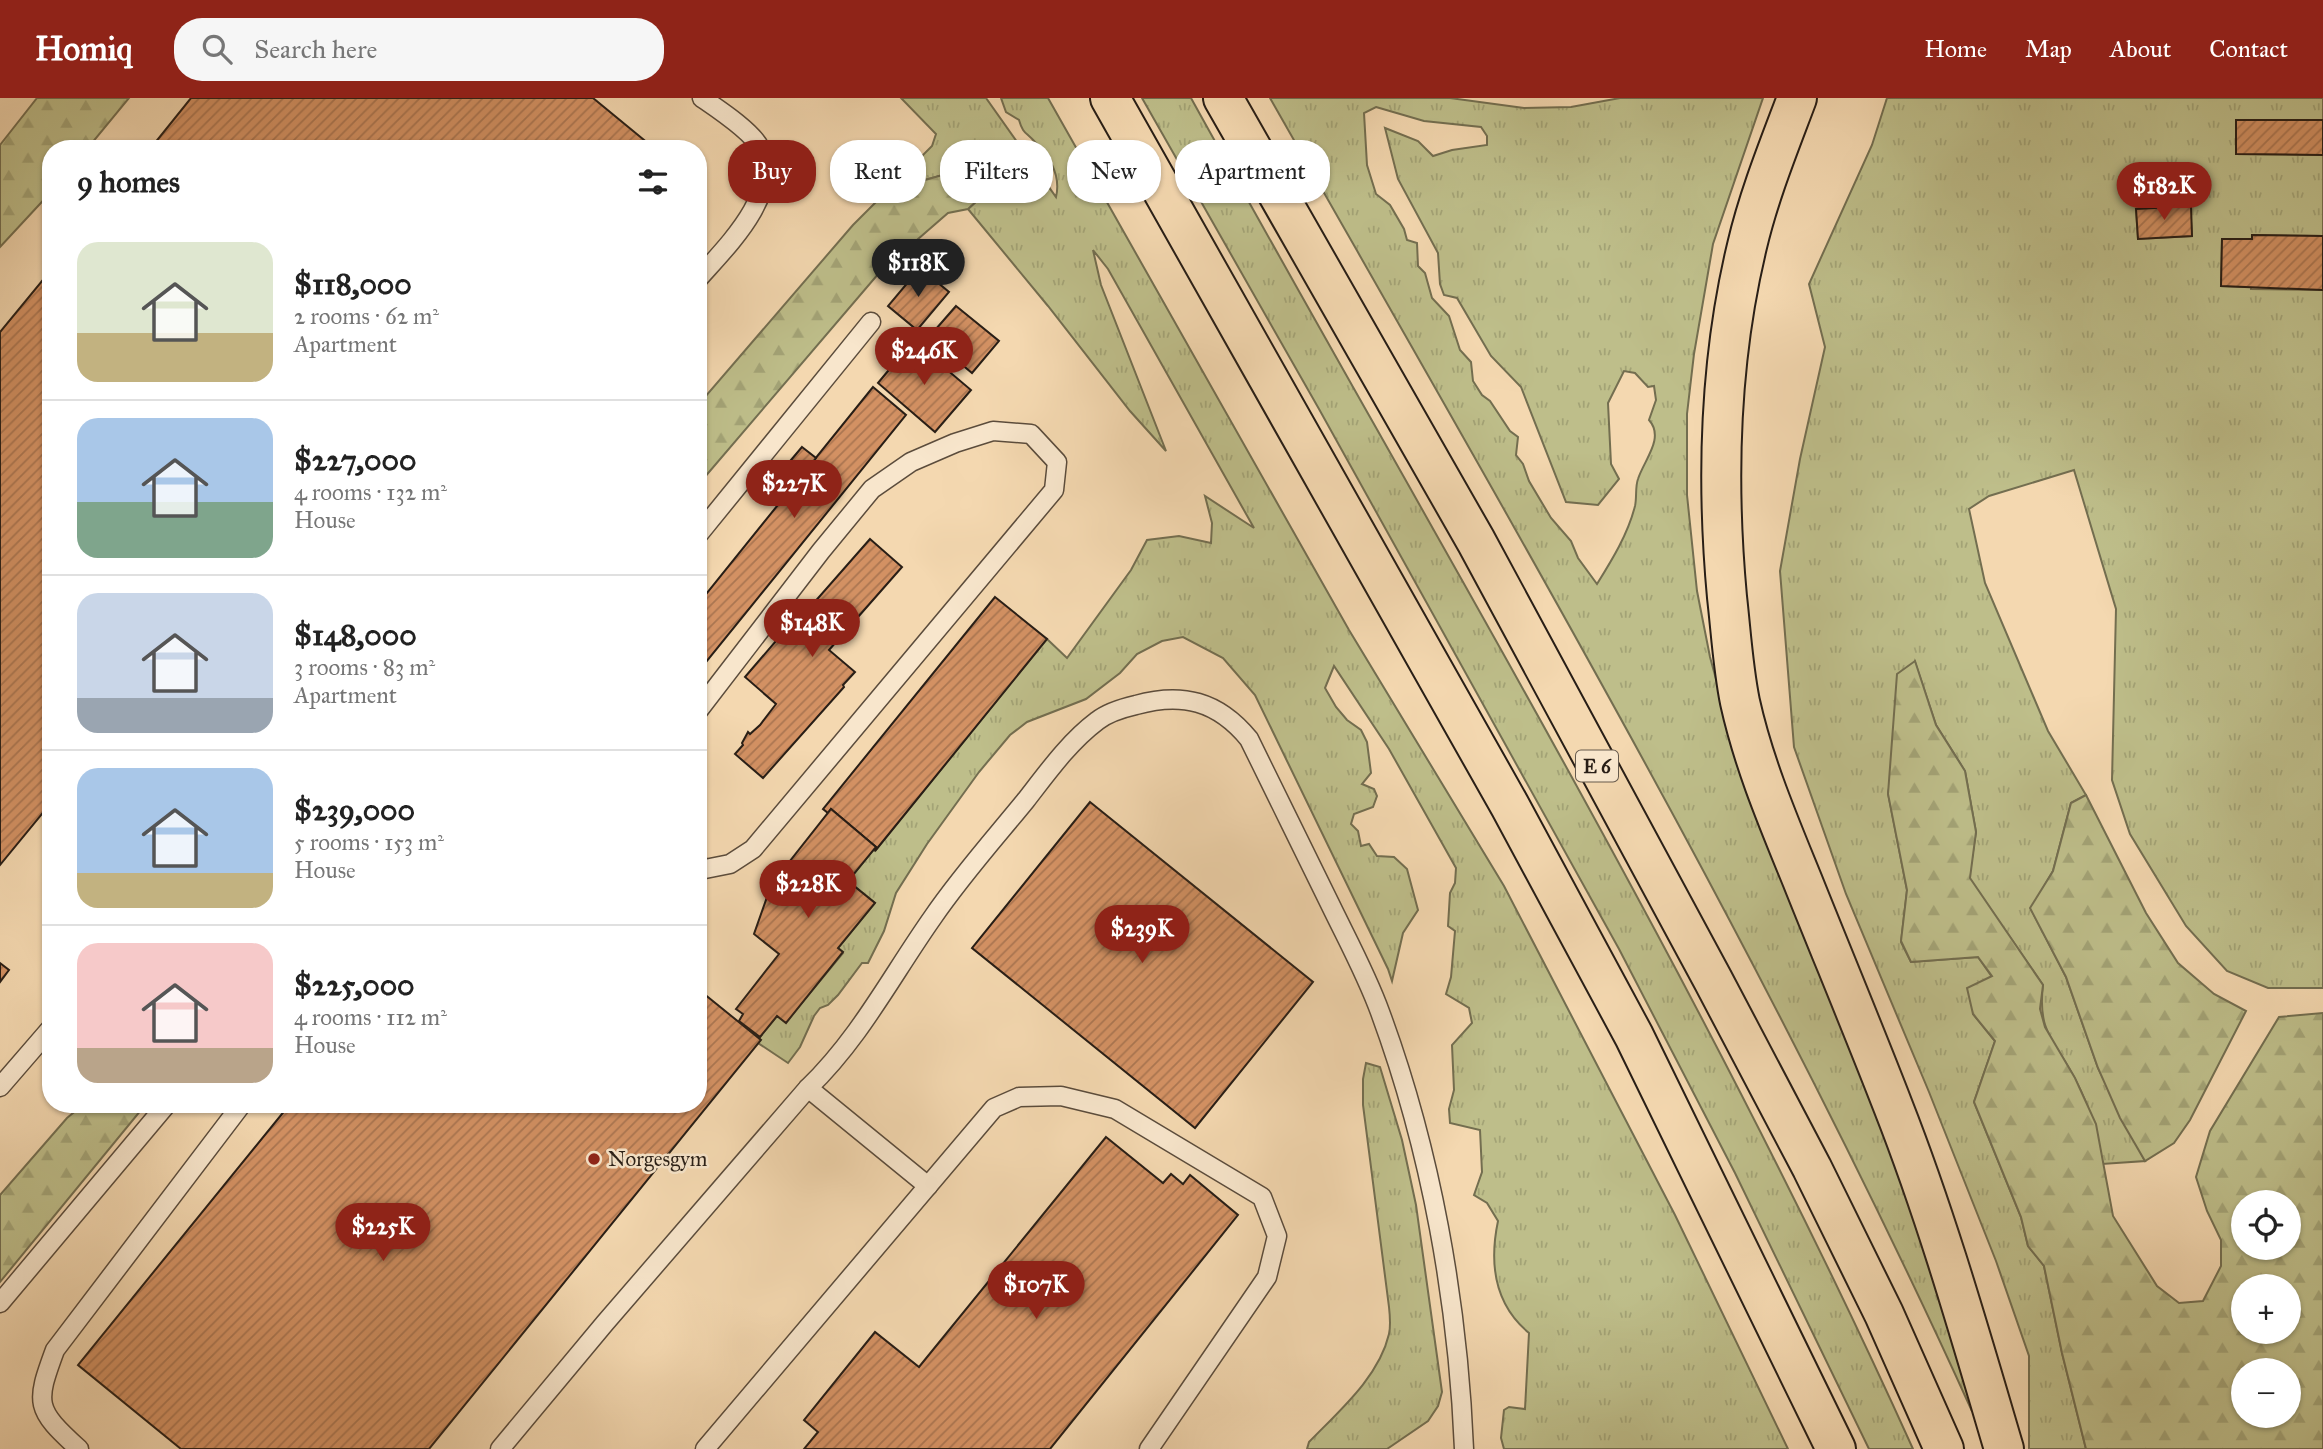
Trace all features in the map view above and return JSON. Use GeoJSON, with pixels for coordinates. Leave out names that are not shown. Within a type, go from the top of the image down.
{"type":"FeatureCollection","features":[{"type":"Feature","properties":{"kind":"highway"},"geometry":{"type":"LineString","coordinates":[[1110,98],[1510,806],[1628,1024],[1716,1199],[1836,1449]]}},
{"type":"Feature","properties":{"kind":"highway","name":"E 6"},"geometry":{"type":"LineString","coordinates":[[1223,98],[1476,541],[1713,980],[1812,1168],[1884,1314],[1944,1449]]}},
{"type":"Feature","properties":{"kind":"highway"},"geometry":{"type":"LineString","coordinates":[[1797,98],[1769,173],[1748,244],[1729,347],[1721,433],[1720,506],[1732,651],[1740,701],[1765,789],[1894,1109],[1927,1201],[2004,1449]]}},
{"type":"Feature","properties":{"kind":"lane"},"geometry":{"type":"LineString","coordinates":[[702,98],[736,122],[760,147],[766,174],[757,202],[737,234],[707,269]]}},
{"type":"Feature","properties":{"kind":"lane"},"geometry":{"type":"LineString","coordinates":[[707,524],[871,322]]}},
{"type":"Feature","properties":{"kind":"lane"},"geometry":{"type":"LineString","coordinates":[[707,699],[872,489],[911,463],[955,443],[993,431],[1031,434],[1058,462],[1054,490],[753,849],[730,864],[707,869]]}},
{"type":"Feature","properties":{"kind":"lane"},"geometry":{"type":"LineString","coordinates":[[500,1449],[586,1344],[859,1030],[934,915],[1065,751],[1098,720],[1155,699],[1185,699],[1212,707],[1235,722],[1249,739],[1380,1011],[1411,1111],[1435,1209],[1450,1298],[1464,1449]]}},
{"type":"Feature","properties":{"kind":"lane"},"geometry":{"type":"LineString","coordinates":[[0,1087],[42,1038]]}},
{"type":"Feature","properties":{"kind":"lane"},"geometry":{"type":"LineString","coordinates":[[808,1088],[928,1186]]}},
{"type":"Feature","properties":{"kind":"lane"},"geometry":{"type":"LineString","coordinates":[[705,1449],[994,1108],[1019,1097],[1061,1096],[1115,1109],[1262,1198],[1277,1236],[1267,1277],[1149,1449]]}},
{"type":"Feature","properties":{"kind":"lane"},"geometry":{"type":"LineString","coordinates":[[0,1303],[159,1113]]}},
{"type":"Feature","properties":{"kind":"lane"},"geometry":{"type":"LineString","coordinates":[[79,1449],[42,1409],[41,1389],[55,1350],[235,1113]]}},
{"type":"Feature","properties":{"kind":"green space"},"geometry":{"type":"Polygon","coordinates":[[[37,98],[129,98],[94,140],[42,140],[42,202],[0,247],[0,145],[37,98]]]}},
{"type":"Feature","properties":{"kind":"green space"},"geometry":{"type":"Polygon","coordinates":[[[901,98],[986,98],[1016,140],[940,140],[940,176],[926,180],[926,152],[932,146],[936,134],[901,98]]]}},
{"type":"Feature","properties":{"kind":"green space"},"geometry":{"type":"Polygon","coordinates":[[[1001,98],[1048,98],[1072,140],[1067,140],[1067,203],[1107,203],[1349,630],[1504,886],[1675,1215],[1788,1449],[1504,1449],[1501,1438],[1504,1410],[1509,1407],[1525,1409],[1529,1333],[1508,1309],[1497,1282],[1494,1253],[1498,1221],[1487,1203],[1474,1195],[1482,1172],[1480,1130],[1450,1123],[1449,1109],[1454,1090],[1452,1045],[1472,1023],[1469,1008],[1446,994],[1451,977],[1455,931],[1448,926],[1450,893],[1455,883],[1456,868],[1389,749],[1334,666],[1325,688],[1336,707],[1347,720],[1361,730],[1367,742],[1371,773],[1362,784],[1374,789],[1377,796],[1373,807],[1354,814],[1351,824],[1358,831],[1361,846],[1369,844],[1377,856],[1394,857],[1407,869],[1418,910],[1403,933],[1392,981],[1255,695],[1223,658],[1183,637],[1162,641],[1137,654],[1120,673],[1086,699],[1027,722],[1010,735],[979,772],[927,844],[896,893],[884,931],[868,963],[862,963],[838,995],[828,1005],[820,1008],[800,1047],[788,1063],[758,1043],[777,1016],[786,1022],[843,953],[838,948],[875,903],[848,881],[1047,639],[1067,658],[1131,570],[1147,540],[1179,536],[1211,543],[1212,523],[1205,496],[1254,528],[1108,269],[1093,250],[1101,285],[1166,451],[1130,411],[968,209],[975,203],[1053,203],[1057,182],[1053,167],[1053,140],[1032,140],[1023,130],[1019,120],[1006,112],[1001,98]]]}},
{"type":"Feature","properties":{"kind":"green space"},"geometry":{"type":"Polygon","coordinates":[[[1142,98],[1191,98],[1214,140],[1175,140],[1175,156],[1142,98]]]}},
{"type":"Feature","properties":{"kind":"green space"},"geometry":{"type":"Polygon","coordinates":[[[1270,98],[1450,98],[1524,108],[1571,107],[1620,98],[1763,98],[1713,244],[1694,354],[1687,414],[1687,495],[1697,591],[1710,657],[1737,756],[1924,1239],[1974,1402],[1971,1409],[1892,1241],[1724,909],[1545,583],[1330,203],[1330,140],[1294,140],[1270,98]],[[1376,107],[1364,113],[1367,165],[1376,194],[1390,205],[1404,229],[1407,240],[1417,243],[1418,266],[1425,273],[1432,298],[1449,316],[1460,350],[1471,362],[1473,381],[1510,431],[1518,437],[1516,455],[1523,464],[1529,481],[1597,584],[1628,527],[1635,506],[1638,479],[1652,449],[1655,434],[1649,420],[1656,400],[1654,386],[1648,387],[1635,373],[1624,371],[1608,403],[1611,464],[1619,479],[1598,505],[1566,502],[1521,387],[1491,356],[1457,298],[1444,295],[1440,284],[1438,253],[1398,179],[1385,128],[1418,141],[1433,156],[1487,145],[1487,136],[1481,127],[1424,121],[1376,107]]]}},
{"type":"Feature","properties":{"kind":"green space"},"geometry":{"type":"Polygon","coordinates":[[[1887,98],[2323,98],[2323,120],[2236,120],[2236,154],[2323,155],[2323,236],[2252,235],[2252,239],[2222,239],[2221,286],[2323,290],[2323,988],[2268,988],[2227,971],[2186,926],[2130,834],[2112,780],[2116,609],[2074,470],[1989,496],[1969,509],[1985,583],[2048,731],[2086,795],[2071,803],[2053,871],[2031,909],[2066,977],[2098,1068],[2145,1161],[2102,1164],[2096,1131],[2086,1102],[2046,1026],[2042,1002],[2043,985],[1969,878],[1976,832],[1965,771],[1936,725],[1915,662],[1888,793],[1907,890],[1901,942],[1911,962],[1978,957],[1992,977],[1973,1014],[1995,1041],[1974,1102],[2021,1217],[2028,1246],[2044,1266],[2086,1449],[2029,1449],[2029,1356],[1996,1261],[1846,894],[1794,747],[1780,571],[1800,459],[1825,347],[1809,284],[1872,145],[1887,98]],[[2190,206],[2136,209],[2138,239],[2192,236],[2190,206]]]}},
{"type":"Feature","properties":{"kind":"green space"},"geometry":{"type":"Polygon","coordinates":[[[940,176],[940,203],[975,203],[968,209],[948,213],[879,273],[707,474],[707,395],[875,203],[926,203],[926,180],[940,176]]]}},
{"type":"Feature","properties":{"kind":"green space"},"geometry":{"type":"Polygon","coordinates":[[[1202,203],[1249,203],[1566,766],[1657,935],[1832,1275],[1913,1449],[1869,1449],[1735,1173],[1619,949],[1202,203]]]}},
{"type":"Feature","properties":{"kind":"green space"},"geometry":{"type":"Polygon","coordinates":[[[1915,661],[1936,725],[1965,771],[1976,832],[1970,878],[2043,985],[2040,1009],[2045,1027],[2075,1078],[2096,1124],[2113,1216],[2157,1286],[2179,1303],[2203,1301],[2221,1266],[2221,1240],[2207,1211],[2196,1177],[2210,1131],[2279,1017],[2323,1013],[2323,1449],[2086,1449],[2044,1266],[2028,1246],[2021,1217],[1974,1102],[1995,1041],[1973,1014],[1967,988],[1992,976],[1978,957],[1911,962],[1901,941],[1907,890],[1888,794],[1897,674],[1915,661]]]}},
{"type":"Feature","properties":{"kind":"green space"},"geometry":{"type":"Polygon","coordinates":[[[2086,795],[2146,913],[2178,963],[2214,994],[2246,1011],[2190,1120],[2174,1143],[2145,1161],[2120,1118],[2098,1068],[2066,977],[2030,908],[2053,871],[2071,803],[2086,795]]]}},
{"type":"Feature","properties":{"kind":"green space"},"geometry":{"type":"Polygon","coordinates":[[[1366,1063],[1380,1067],[1402,1140],[1416,1205],[1442,1392],[1438,1406],[1428,1421],[1387,1449],[1307,1449],[1309,1442],[1345,1406],[1367,1379],[1384,1350],[1390,1331],[1363,1105],[1366,1063]]]}},
{"type":"Feature","properties":{"kind":"green space"},"geometry":{"type":"Polygon","coordinates":[[[73,1113],[139,1113],[0,1282],[0,1195],[73,1113]]]}},
{"type":"Feature","properties":{"kind":"building"},"geometry":{"type":"Polygon","coordinates":[[[191,98],[593,98],[644,140],[157,140],[191,98]]]}},
{"type":"Feature","properties":{"kind":"building"},"geometry":{"type":"Polygon","coordinates":[[[2236,120],[2323,120],[2323,155],[2236,154],[2236,120]]]}},
{"type":"Feature","properties":{"kind":"building"},"geometry":{"type":"Polygon","coordinates":[[[2191,206],[2192,236],[2138,239],[2136,209],[2191,206]]]}},
{"type":"Feature","properties":{"kind":"building"},"geometry":{"type":"Polygon","coordinates":[[[2252,235],[2323,236],[2323,290],[2221,286],[2222,239],[2252,239],[2252,235]]]}},
{"type":"Feature","properties":{"kind":"building"},"geometry":{"type":"Polygon","coordinates":[[[920,268],[949,292],[917,330],[888,306],[920,268]]]}},
{"type":"Feature","properties":{"kind":"building"},"geometry":{"type":"Polygon","coordinates":[[[42,281],[42,814],[0,865],[0,332],[42,281]]]}},
{"type":"Feature","properties":{"kind":"building"},"geometry":{"type":"Polygon","coordinates":[[[956,306],[999,341],[972,373],[929,337],[956,306]]]}},
{"type":"Feature","properties":{"kind":"building"},"geometry":{"type":"Polygon","coordinates":[[[913,341],[971,390],[935,432],[878,383],[913,341]]]}},
{"type":"Feature","properties":{"kind":"building"},"geometry":{"type":"Polygon","coordinates":[[[873,387],[906,415],[707,661],[707,593],[873,387]]]}},
{"type":"Feature","properties":{"kind":"building"},"geometry":{"type":"Polygon","coordinates":[[[802,447],[816,458],[800,478],[786,466],[802,447]]]}},
{"type":"Feature","properties":{"kind":"building"},"geometry":{"type":"Polygon","coordinates":[[[870,539],[902,567],[829,650],[855,672],[763,778],[735,754],[743,745],[748,732],[750,734],[760,725],[776,704],[745,677],[870,539]]]}},
{"type":"Feature","properties":{"kind":"building"},"geometry":{"type":"Polygon","coordinates":[[[995,597],[1047,639],[875,851],[876,847],[831,809],[828,813],[823,809],[995,597]]]}},
{"type":"Feature","properties":{"kind":"building"},"geometry":{"type":"Polygon","coordinates":[[[1090,802],[1313,982],[1195,1128],[972,948],[1090,802]]]}},
{"type":"Feature","properties":{"kind":"building"},"geometry":{"type":"Polygon","coordinates":[[[831,809],[876,847],[848,881],[875,903],[838,948],[843,952],[786,1023],[777,1016],[760,1037],[739,1021],[743,1014],[736,1009],[779,954],[754,934],[767,897],[764,894],[831,809]]]}},
{"type":"Feature","properties":{"kind":"building"},"geometry":{"type":"Polygon","coordinates":[[[0,963],[9,970],[0,982],[0,963]]]}},
{"type":"Feature","properties":{"kind":"building"},"geometry":{"type":"Polygon","coordinates":[[[707,996],[761,1040],[707,1107],[707,996]]]}},
{"type":"Feature","properties":{"kind":"building"},"geometry":{"type":"Polygon","coordinates":[[[283,1113],[702,1113],[429,1449],[181,1449],[78,1365],[283,1113]]]}},
{"type":"Feature","properties":{"kind":"building"},"geometry":{"type":"Polygon","coordinates":[[[1106,1137],[1163,1183],[1171,1174],[1183,1184],[1190,1175],[1238,1215],[1050,1449],[804,1449],[818,1432],[804,1420],[875,1332],[919,1367],[1106,1137]]]}},
{"type":"Feature","properties":{"kind":"place","name":"Norgesgym"},"geometry":{"type":"Point","coordinates":[594,1159]}}]}
